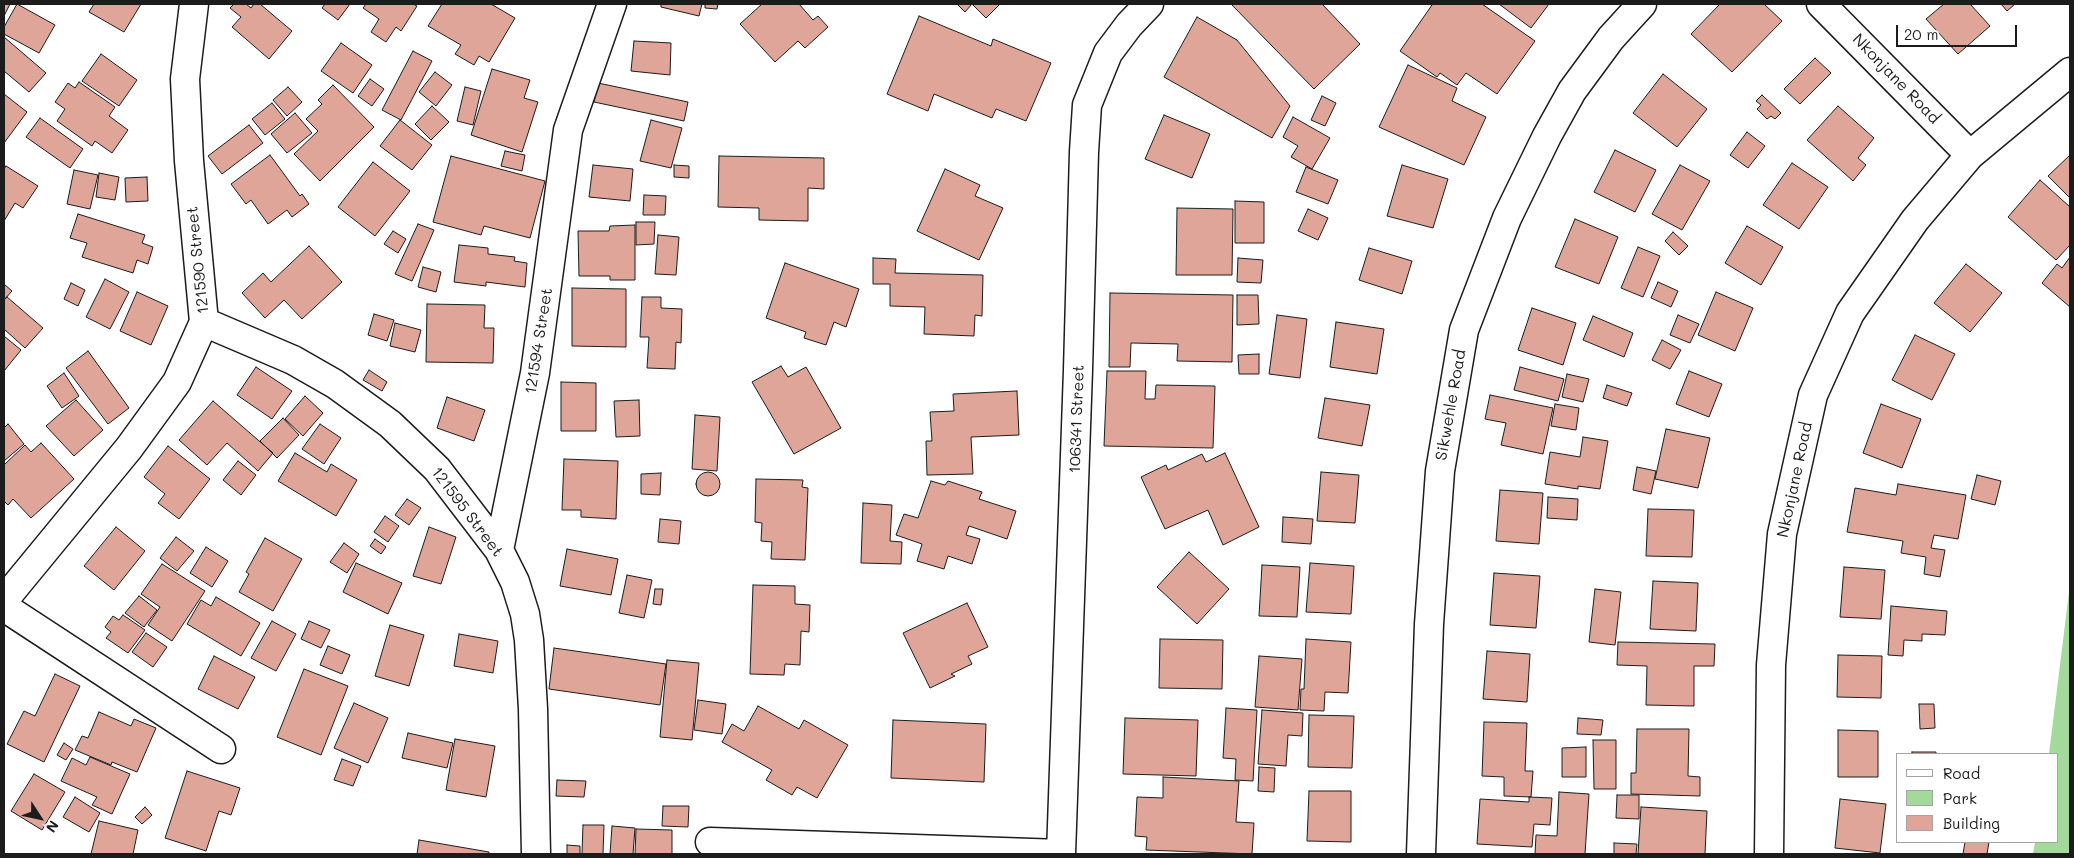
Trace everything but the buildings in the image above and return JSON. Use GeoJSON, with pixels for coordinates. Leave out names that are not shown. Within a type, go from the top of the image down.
{"type":"FeatureCollection","features":[{"type":"Feature","properties":{"kind":"street","name":"121590 Street"},"geometry":{"type":"LineString","coordinates":[[4,600],[129,448],[176,382],[204,322],[189,161],[185,79],[194,4]]}},
{"type":"Feature","properties":{"kind":"street","name":"121594 Street"},"geometry":{"type":"LineString","coordinates":[[500,550],[535,373],[568,130],[612,4]]}},
{"type":"Feature","properties":{"kind":"street","name":"106341 Street"},"geometry":{"type":"LineString","coordinates":[[710,842],[1061,854],[1087,105],[1108,52],[1129,25],[1149,4]]}},
{"type":"Feature","properties":{"kind":"street","name":"Sikwehle Road"},"geometry":{"type":"LineString","coordinates":[[1421,854],[1429,624],[1440,471],[1464,330],[1507,218],[1547,136],[1572,91],[1610,38],[1642,4]]}},
{"type":"Feature","properties":{"kind":"street","name":"Nkonjane Road"},"geometry":{"type":"LineString","coordinates":[[1821,4],[1970,155]]}},
{"type":"Feature","properties":{"kind":"street","name":"Nkonjane Road"},"geometry":{"type":"LineString","coordinates":[[1769,854],[1771,665],[1782,534],[1813,395],[1850,313],[1915,220],[1970,155],[2070,72]]}},
{"type":"Feature","properties":{"kind":"street","name":"121595 Street"},"geometry":{"type":"LineString","coordinates":[[204,322],[293,360],[335,384],[390,424],[436,470],[500,550],[515,582],[525,614],[529,640],[533,709],[536,854]]}},
{"type":"Feature","properties":{"kind":"street"},"geometry":{"type":"LineString","coordinates":[[4,607],[221,749]]}},
{"type":"Feature","properties":{"kind":"green space"},"geometry":{"type":"Polygon","coordinates":[[[2070,584],[2070,854],[2033,854],[2035,843],[2059,843],[2059,753],[2049,753],[2070,584]]]}}]}
